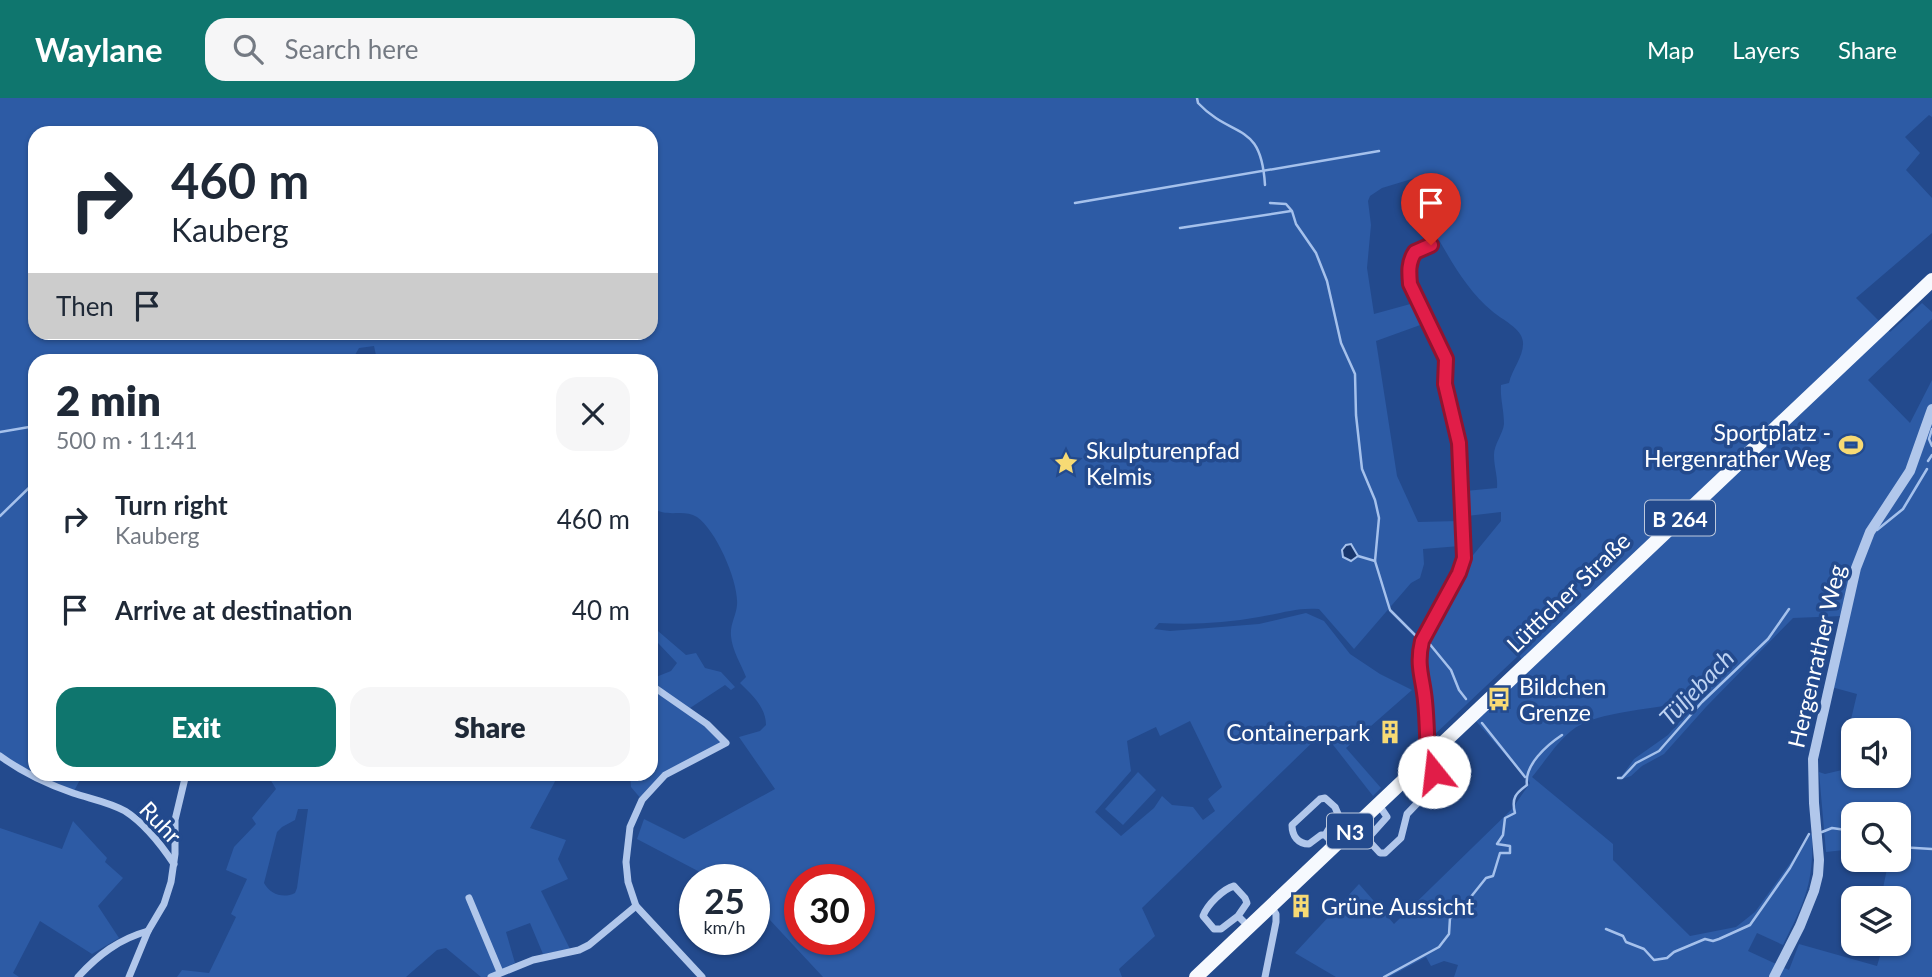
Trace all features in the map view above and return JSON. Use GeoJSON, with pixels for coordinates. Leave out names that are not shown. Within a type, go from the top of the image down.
{"type":"FeatureCollection","features":[{"type":"Feature","properties":{"kind":"main road","name":"Lütticher Straße"},"geometry":{"type":"LineString","coordinates":[[1196,977],[1271,905],[1330,840],[1379,805],[1932,280]]}},
{"type":"Feature","properties":{"kind":"street"},"geometry":{"type":"LineString","coordinates":[[1379,805],[1387,817],[1370,836],[1369,841],[1380,853],[1385,853],[1401,838],[1407,814],[1422,798],[1433,791],[1452,789],[1468,771],[1461,759],[1456,757],[1434,772],[1427,772],[1424,761],[1425,700],[1420,677],[1419,652],[1464,558],[1459,443],[1445,384],[1446,359],[1410,284],[1409,265],[1415,252],[1431,245]]}},
{"type":"Feature","properties":{"kind":"street","name":"Hergenrather Weg"},"geometry":{"type":"LineString","coordinates":[[1774,977],[1814,891],[1819,860],[1813,759],[1856,568],[1870,533],[1910,471],[1932,409]]}},
{"type":"Feature","properties":{"kind":"street"},"geometry":{"type":"LineString","coordinates":[[658,690],[707,724],[726,743],[665,775],[642,800],[630,827],[626,862],[628,882],[636,906],[702,977]]}},
{"type":"Feature","properties":{"kind":"street","name":"Ruhr"},"geometry":{"type":"LineString","coordinates":[[3,758],[28,774]]}},
{"type":"Feature","properties":{"kind":"street","name":"Ruhr"},"geometry":{"type":"LineString","coordinates":[[43,781],[128,813],[157,841],[174,863]]}},
{"type":"Feature","properties":{"kind":"street"},"geometry":{"type":"LineString","coordinates":[[130,977],[148,932],[164,904],[174,863],[174,820],[184,781]]}},
{"type":"Feature","properties":{"kind":"street"},"geometry":{"type":"LineString","coordinates":[[1325,798],[1338,814],[1330,840],[1321,835],[1310,844],[1303,844],[1295,838],[1292,831],[1292,825],[1320,799],[1325,798]]}},
{"type":"Feature","properties":{"kind":"street"},"geometry":{"type":"LineString","coordinates":[[1234,886],[1247,903],[1238,915],[1221,929],[1214,929],[1203,916],[1204,910],[1228,888],[1234,886]]}},
{"type":"Feature","properties":{"kind":"street"},"geometry":{"type":"LineString","coordinates":[[468,898],[500,972]]}},
{"type":"Feature","properties":{"kind":"street"},"geometry":{"type":"LineString","coordinates":[[1265,977],[1276,922],[1276,914],[1271,905]]}},
{"type":"Feature","properties":{"kind":"street"},"geometry":{"type":"LineString","coordinates":[[491,977],[533,960],[589,946],[636,906]]}},
{"type":"Feature","properties":{"kind":"street"},"geometry":{"type":"LineString","coordinates":[[1238,915],[1249,927]]}},
{"type":"Feature","properties":{"kind":"street"},"geometry":{"type":"LineString","coordinates":[[78,977],[97,956],[136,934],[148,932]]}},
{"type":"Feature","properties":{"kind":"shaded area"},"geometry":{"type":"Polygon","coordinates":[[[0,98],[1932,98],[1932,117],[1929,115],[1905,137],[1920,153],[1906,170],[1932,198],[1932,233],[1856,298],[1890,332],[1922,303],[1932,312],[1932,319],[1868,380],[1910,423],[1932,380],[1932,977],[1454,977],[1458,965],[1444,961],[1431,966],[1426,957],[1389,977],[1336,977],[1295,953],[1359,884],[1394,924],[1512,809],[1530,783],[1475,720],[1529,671],[1519,655],[1432,737],[1421,663],[1425,641],[1465,565],[1501,521],[1501,512],[1467,516],[1465,491],[1497,488],[1494,451],[1504,424],[1501,385],[1509,383],[1522,352],[1523,342],[1515,328],[1484,304],[1469,287],[1439,240],[1432,242],[1415,178],[1382,188],[1370,196],[1368,201],[1371,225],[1367,268],[1374,314],[1414,303],[1423,324],[1376,341],[1397,476],[1418,522],[1459,521],[1460,546],[1423,549],[1424,564],[1420,578],[1411,583],[1354,649],[1319,609],[1222,622],[1159,623],[1154,629],[1170,631],[1259,624],[1306,613],[1324,621],[1350,654],[1380,674],[1412,690],[1346,748],[1381,788],[1373,796],[1323,732],[1142,908],[1155,936],[1119,969],[1122,977],[823,977],[802,955],[875,955],[875,864],[784,864],[784,935],[770,920],[770,864],[685,864],[637,839],[644,819],[684,839],[775,789],[739,737],[760,731],[766,725],[761,707],[740,683],[746,677],[731,636],[737,595],[725,557],[712,533],[697,517],[686,513],[658,511],[658,354],[376,354],[374,346],[359,348],[356,354],[28,354],[28,770],[0,756],[0,98]],[[1842,616],[1793,618],[1664,754],[1642,766],[1631,776],[1619,780],[1634,759],[1668,735],[1695,704],[1693,701],[1612,714],[1582,724],[1560,741],[1532,777],[1613,844],[1613,860],[1690,936],[1736,927],[1755,912],[1812,833],[1810,879],[1783,945],[1757,933],[1748,951],[1789,970],[1799,944],[1877,966],[1880,956],[1911,956],[1911,886],[1883,886],[1886,872],[1911,872],[1911,802],[1841,802],[1841,850],[1826,852],[1819,772],[1825,774],[1841,770],[1841,788],[1911,788],[1911,718],[1851,718],[1857,694],[1835,688],[1822,696],[1842,616]],[[1190,721],[1160,736],[1156,727],[1127,741],[1131,771],[1095,812],[1121,836],[1154,808],[1162,796],[1172,805],[1193,807],[1203,820],[1215,811],[1208,799],[1222,787],[1190,721]]]}},
{"type":"Feature","properties":{"kind":"shaded area"},"geometry":{"type":"Polygon","coordinates":[[[1351,544],[1358,556],[1351,561],[1343,557],[1342,550],[1351,544]]]}},
{"type":"Feature","properties":{"kind":"shaded area"},"geometry":{"type":"Polygon","coordinates":[[[658,631],[686,655],[696,653],[705,668],[721,672],[735,687],[731,690],[725,685],[687,710],[726,743],[665,775],[642,800],[631,787],[631,781],[658,781],[658,676],[671,671],[677,663],[658,643],[658,631]]]}},
{"type":"Feature","properties":{"kind":"shaded area"},"geometry":{"type":"Polygon","coordinates":[[[1138,772],[1156,790],[1123,825],[1105,809],[1138,772]]]}},
{"type":"Feature","properties":{"kind":"shaded area"},"geometry":{"type":"Polygon","coordinates":[[[50,781],[79,781],[73,793],[50,781]]]}},
{"type":"Feature","properties":{"kind":"shaded area"},"geometry":{"type":"Polygon","coordinates":[[[271,781],[555,781],[530,828],[566,840],[558,859],[568,879],[541,891],[570,949],[543,954],[530,923],[506,932],[515,963],[486,977],[481,977],[446,948],[437,950],[406,977],[177,977],[182,970],[209,973],[236,917],[231,914],[247,879],[226,870],[234,847],[256,824],[252,818],[276,789],[271,781]],[[298,809],[295,820],[277,832],[264,883],[270,890],[286,896],[295,893],[308,809],[298,809]]]}},
{"type":"Feature","properties":{"kind":"shaded area"},"geometry":{"type":"Polygon","coordinates":[[[73,821],[107,858],[105,862],[123,878],[98,906],[119,938],[92,954],[40,921],[13,973],[19,977],[0,977],[0,828],[62,849],[73,821]]]}},
{"type":"Feature","properties":{"kind":"waterway"},"geometry":{"type":"LineString","coordinates":[[1197,98],[1198,103],[1211,114],[1251,140],[1258,150],[1265,185]]}},
{"type":"Feature","properties":{"kind":"waterway"},"geometry":{"type":"LineString","coordinates":[[1075,203],[1379,151]]}},
{"type":"Feature","properties":{"kind":"waterway"},"geometry":{"type":"LineString","coordinates":[[1270,203],[1286,204],[1292,211],[1296,224],[1316,253],[1327,281],[1341,343],[1355,374],[1362,469],[1375,500],[1379,518],[1375,561],[1390,610],[1416,636]]}},
{"type":"Feature","properties":{"kind":"waterway"},"geometry":{"type":"LineString","coordinates":[[1180,228],[1291,211]]}},
{"type":"Feature","properties":{"kind":"waterway"},"geometry":{"type":"LineString","coordinates":[[0,432],[28,427]]}},
{"type":"Feature","properties":{"kind":"waterway"},"geometry":{"type":"LineString","coordinates":[[1932,429],[1929,439],[1932,446]]}},
{"type":"Feature","properties":{"kind":"waterway"},"geometry":{"type":"LineString","coordinates":[[1928,461],[1932,455]]}},
{"type":"Feature","properties":{"kind":"waterway"},"geometry":{"type":"LineString","coordinates":[[1877,530],[1903,509],[1927,469]]}},
{"type":"Feature","properties":{"kind":"waterway"},"geometry":{"type":"LineString","coordinates":[[0,516],[28,489]]}},
{"type":"Feature","properties":{"kind":"waterway"},"geometry":{"type":"LineString","coordinates":[[1358,556],[1375,561]]}},
{"type":"Feature","properties":{"kind":"waterway","name":"Tüljebach"},"geometry":{"type":"LineString","coordinates":[[1618,778],[1622,778],[1636,763],[1659,751],[1702,702],[1768,639],[1789,609]]}},
{"type":"Feature","properties":{"kind":"waterway"},"geometry":{"type":"LineString","coordinates":[[1428,642],[1451,670],[1466,699]]}},
{"type":"Feature","properties":{"kind":"waterway"},"geometry":{"type":"LineString","coordinates":[[1482,723],[1525,777]]}},
{"type":"Feature","properties":{"kind":"waterway","name":"Tüljebach"},"geometry":{"type":"LineString","coordinates":[[1384,977],[1439,947],[1449,934],[1450,918],[1462,908],[1486,878],[1493,876],[1500,853],[1510,853],[1510,846],[1497,844],[1503,835],[1505,818],[1515,813],[1514,800],[1517,793],[1527,785],[1533,763],[1562,735]]}},
{"type":"Feature","properties":{"kind":"waterway"},"geometry":{"type":"LineString","coordinates":[[1822,832],[1832,828],[1841,829]]}},
{"type":"Feature","properties":{"kind":"waterway"},"geometry":{"type":"LineString","coordinates":[[1606,929],[1623,936],[1626,942],[1644,949],[1654,960],[1667,958],[1674,952],[1705,939],[1713,941],[1750,925],[1790,868],[1809,834]]}},
{"type":"Feature","properties":{"kind":"waterway"},"geometry":{"type":"LineString","coordinates":[[1911,848],[1932,849]]}},
{"type":"Feature","properties":{"kind":"place","name":"Sportplatz - Hergenrather Weg"},"geometry":{"type":"Point","coordinates":[1851,445]}},
{"type":"Feature","properties":{"kind":"place","name":"Skulpturenpfad Kelmis"},"geometry":{"type":"Point","coordinates":[1066,463]}},
{"type":"Feature","properties":{"kind":"place","name":"Bildchen Grenze"},"geometry":{"type":"Point","coordinates":[1499,699]}},
{"type":"Feature","properties":{"kind":"place","name":"Containerpark"},"geometry":{"type":"Point","coordinates":[1390,732]}},
{"type":"Feature","properties":{"kind":"place","name":"Grüne Aussicht"},"geometry":{"type":"Point","coordinates":[1301,906]}},
{"type":"Feature","properties":{"kind":"route"},"geometry":{"type":"LineString","coordinates":[[1431,245],[1415,252],[1412,257],[1409,265],[1410,284],[1446,359],[1446,393],[1459,443],[1464,558],[1419,652],[1428,757],[1420,765],[1427,772],[1434,772]]}}]}
